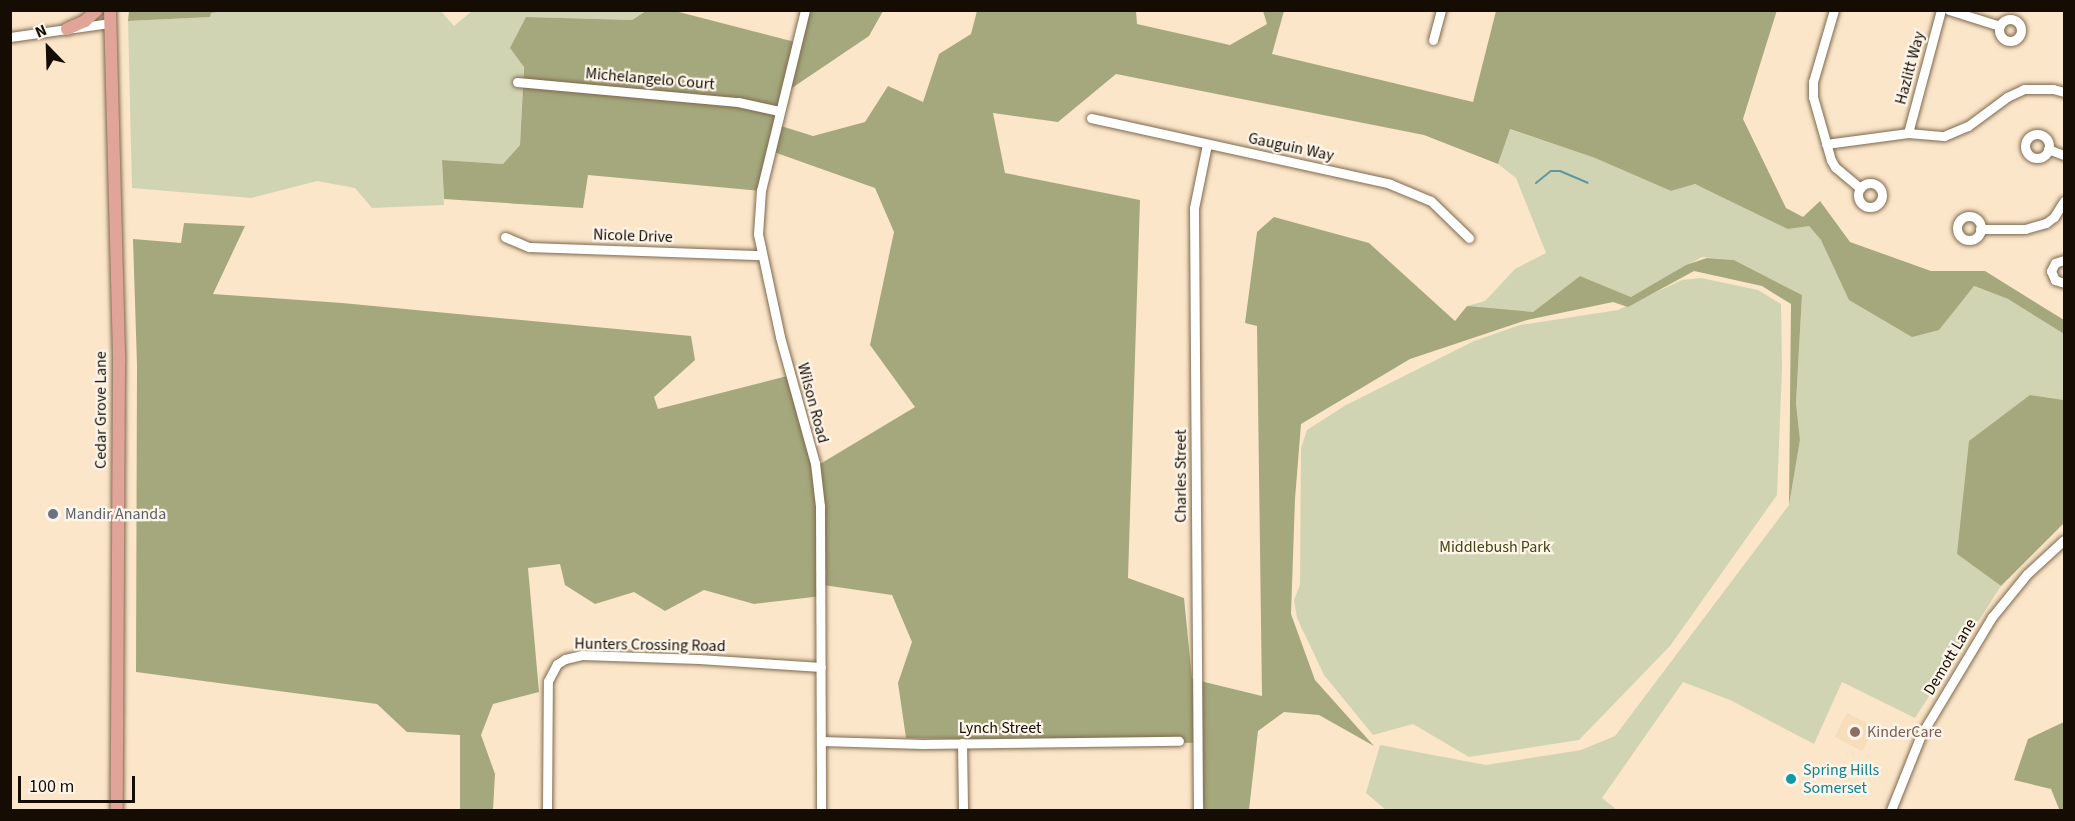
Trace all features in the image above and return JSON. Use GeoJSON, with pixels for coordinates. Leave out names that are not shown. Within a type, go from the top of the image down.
{"type":"FeatureCollection","features":[{"type":"Feature","properties":{"kind":"main road"},"geometry":{"type":"LineString","coordinates":[[67,29],[86,21],[98,10]]}},
{"type":"Feature","properties":{"kind":"main road","name":"Cedar Grove Lane"},"geometry":{"type":"LineString","coordinates":[[110,17],[118,362],[117,810]]}},
{"type":"Feature","properties":{"kind":"street","name":"Wilson Road"},"geometry":{"type":"LineString","coordinates":[[805,10],[761,190],[758,234],[780,338],[814,463],[820,506],[821,810]]}},
{"type":"Feature","properties":{"kind":"street"},"geometry":{"type":"LineString","coordinates":[[1433,40],[1441,10]]}},
{"type":"Feature","properties":{"kind":"street"},"geometry":{"type":"LineString","coordinates":[[1834,10],[1813,82],[1815,109],[1835,167],[1860,188]]}},
{"type":"Feature","properties":{"kind":"street","name":"Hazlitt Way"},"geometry":{"type":"LineString","coordinates":[[1908,133],[1941,10]]}},
{"type":"Feature","properties":{"kind":"street"},"geometry":{"type":"LineString","coordinates":[[1948,10],[2000,26]]}},
{"type":"Feature","properties":{"kind":"street"},"geometry":{"type":"LineString","coordinates":[[10,37],[67,29],[110,17]]}},
{"type":"Feature","properties":{"kind":"street","name":"Michelangelo Court"},"geometry":{"type":"LineString","coordinates":[[517,82],[738,102],[779,111]]}},
{"type":"Feature","properties":{"kind":"street"},"geometry":{"type":"LineString","coordinates":[[1826,144],[1908,133],[1944,136],[1957,132],[2007,97],[2024,89],[2053,88],[2064,92]]}},
{"type":"Feature","properties":{"kind":"street","name":"Gauguin Way"},"geometry":{"type":"LineString","coordinates":[[1090,118],[1390,184],[1431,201],[1469,238]]}},
{"type":"Feature","properties":{"kind":"street","name":"Charles Street"},"geometry":{"type":"LineString","coordinates":[[1198,810],[1194,208],[1207,144]]}},
{"type":"Feature","properties":{"kind":"street"},"geometry":{"type":"LineString","coordinates":[[2048,149],[2064,155]]}},
{"type":"Feature","properties":{"kind":"street"},"geometry":{"type":"LineString","coordinates":[[1980,229],[2025,229],[2046,223],[2061,214],[2064,201]]}},
{"type":"Feature","properties":{"kind":"street","name":"Nicole Drive"},"geometry":{"type":"LineString","coordinates":[[505,237],[529,248],[762,255]]}},
{"type":"Feature","properties":{"kind":"street"},"geometry":{"type":"LineString","coordinates":[[2064,260],[2055,263],[2051,271],[2055,280],[2064,283]]}},
{"type":"Feature","properties":{"kind":"street","name":"Demott Lane"},"geometry":{"type":"LineString","coordinates":[[1891,810],[1921,735],[1992,617],[2026,574],[2064,540]]}},
{"type":"Feature","properties":{"kind":"street","name":"Hunters Crossing Road"},"geometry":{"type":"LineString","coordinates":[[547,810],[548,681],[557,664],[565,659],[582,656],[688,658],[821,667]]}},
{"type":"Feature","properties":{"kind":"street","name":"Lynch Street"},"geometry":{"type":"LineString","coordinates":[[821,741],[962,743],[1179,741]]}},
{"type":"Feature","properties":{"kind":"street"},"geometry":{"type":"LineString","coordinates":[[962,743],[963,810]]}},
{"type":"Feature","properties":{"kind":"shaded area","name":"KinderCare"},"geometry":{"type":"Polygon","coordinates":[[[1847,713],[1875,727],[1862,751],[1835,737],[1847,713]]]}},
{"type":"Feature","properties":{"kind":"green space"},"geometry":{"type":"Polygon","coordinates":[[[129,10],[223,11],[211,13],[210,17],[128,21],[129,10]]]}},
{"type":"Feature","properties":{"kind":"green space"},"geometry":{"type":"Polygon","coordinates":[[[223,10],[440,10],[454,26],[472,11],[646,11],[632,20],[526,17],[520,145],[503,164],[442,160],[444,205],[372,208],[355,188],[317,181],[251,198],[132,188],[128,21],[209,17],[211,13],[223,10]]]}},
{"type":"Feature","properties":{"kind":"green space"},"geometry":{"type":"Polygon","coordinates":[[[1777,10],[1743,119],[1786,208],[1803,217],[1820,201],[1850,242],[1931,271],[1985,271],[2064,320],[2064,334],[2008,299],[1974,286],[1939,330],[1912,337],[1849,300],[1821,240],[1809,226],[1788,229],[1695,184],[1671,191],[1595,158],[1510,129],[1498,164],[1424,135],[1116,74],[1058,122],[993,113],[1005,173],[1140,200],[1128,578],[1184,598],[1192,679],[1262,696],[1257,326],[1245,323],[1257,232],[1274,217],[1369,243],[1455,321],[1467,306],[1533,312],[1580,276],[1631,297],[1686,265],[1707,258],[1734,260],[1802,295],[1796,403],[1800,440],[1789,505],[1791,304],[1762,286],[1694,271],[1628,307],[1613,302],[1527,320],[1410,359],[1301,424],[1295,499],[1291,614],[1315,680],[1374,746],[1319,715],[1284,712],[1258,731],[1249,810],[1204,810],[1198,743],[906,738],[898,683],[912,642],[892,595],[823,585],[822,596],[754,604],[704,590],[665,611],[634,592],[595,604],[565,585],[560,564],[528,568],[539,692],[493,704],[481,735],[495,774],[493,810],[460,810],[460,735],[407,732],[377,704],[136,672],[137,365],[133,239],[181,243],[184,223],[245,226],[213,294],[342,303],[691,336],[695,360],[654,397],[658,409],[791,375],[815,467],[915,407],[870,345],[894,232],[875,188],[771,151],[761,191],[588,175],[583,208],[444,199],[442,160],[503,164],[520,145],[524,67],[510,48],[526,17],[632,20],[646,11],[675,11],[799,43],[807,11],[883,11],[869,36],[786,92],[778,125],[813,136],[865,122],[888,86],[923,102],[939,54],[971,34],[977,11],[1136,11],[1137,24],[1230,45],[1267,24],[1263,11],[1284,11],[1272,54],[1473,102],[1496,11],[1777,10]]]}},
{"type":"Feature","properties":{"kind":"green space"},"geometry":{"type":"Polygon","coordinates":[[[1509,129],[1595,158],[1671,191],[1694,184],[1809,226],[1821,240],[1939,330],[1973,286],[2008,299],[2064,334],[2064,400],[2030,395],[1957,554],[2001,586],[1915,718],[1842,682],[1814,744],[1730,700],[1683,682],[1602,798],[1617,810],[1386,810],[1366,793],[1380,745],[1486,765],[1581,750],[1615,736],[1789,505],[1800,440],[1796,403],[1802,295],[1734,260],[1702,257],[1631,297],[1580,276],[1533,312],[1509,322],[1467,306],[1485,301],[1515,269],[1546,253],[1516,178],[1498,164],[1509,129]]]}},
{"type":"Feature","properties":{"kind":"green space","name":"Middlebush Park"},"geometry":{"type":"Polygon","coordinates":[[[1701,278],[1758,290],[1781,304],[1782,368],[1777,495],[1670,646],[1579,740],[1469,757],[1413,724],[1373,735],[1324,675],[1297,618],[1294,600],[1300,585],[1301,448],[1307,430],[1346,405],[1474,341],[1520,325],[1618,310],[1682,280],[1701,278]]]}},
{"type":"Feature","properties":{"kind":"green space"},"geometry":{"type":"Polygon","coordinates":[[[2030,395],[2064,400],[2064,523],[2001,586],[1957,554],[1969,441],[2030,395]]]}},
{"type":"Feature","properties":{"kind":"green space"},"geometry":{"type":"Polygon","coordinates":[[[2064,722],[2064,810],[2057,810],[2059,809],[2051,789],[2014,780],[2028,739],[2064,722]]]}},
{"type":"Feature","properties":{"kind":"waterway"},"geometry":{"type":"LineString","coordinates":[[1536,183],[1551,171],[1560,171],[1588,183]]}},
{"type":"Feature","properties":{"kind":"place","name":"Mandir Ananda"},"geometry":{"type":"Point","coordinates":[53,514]}},
{"type":"Feature","properties":{"kind":"place","name":"KinderCare"},"geometry":{"type":"Point","coordinates":[1855,732]}},
{"type":"Feature","properties":{"kind":"place","name":"Spring Hills Somerset"},"geometry":{"type":"Point","coordinates":[1791,779]}}]}
